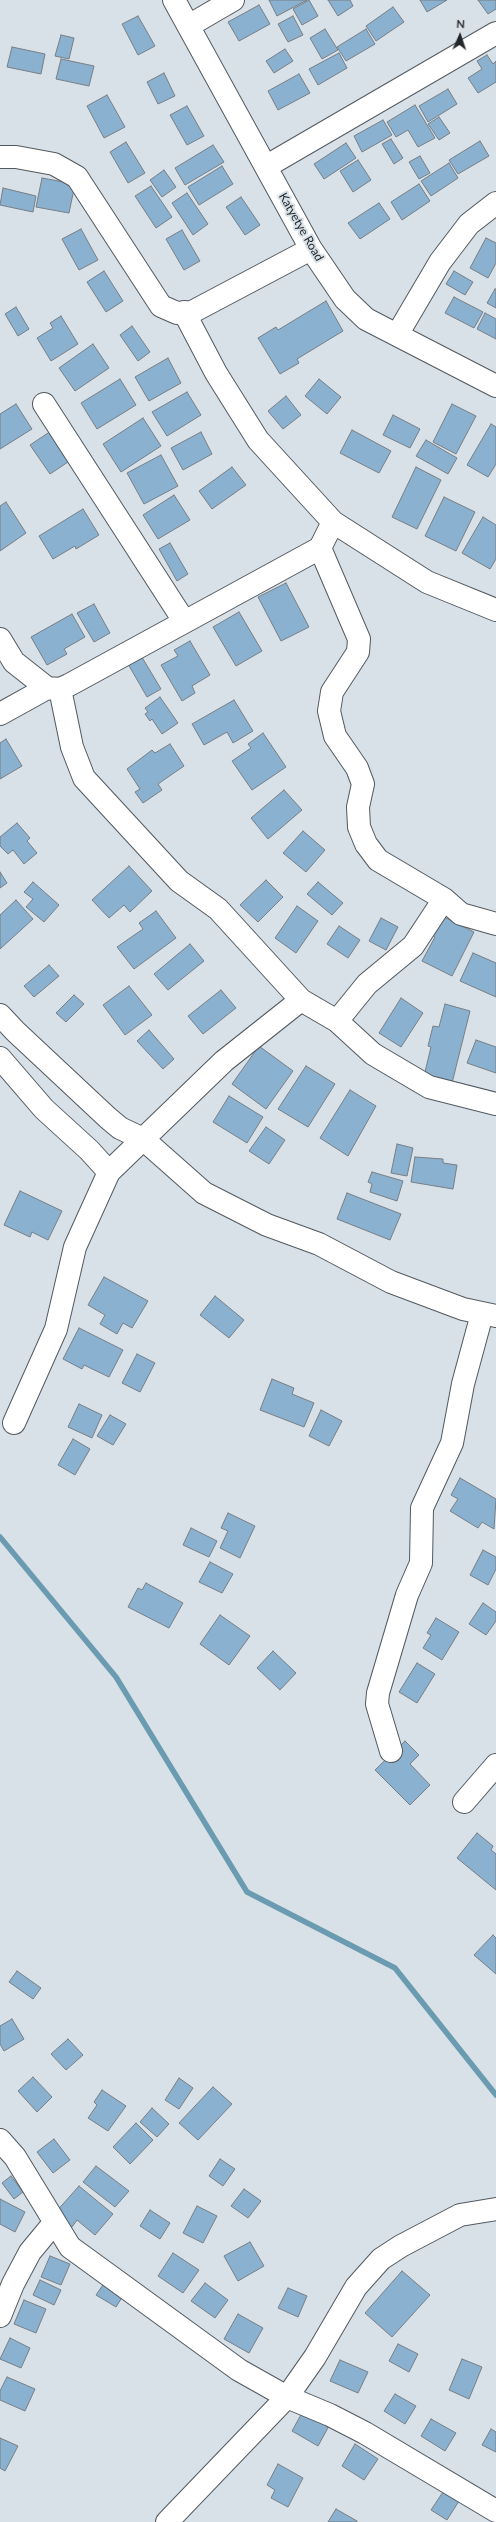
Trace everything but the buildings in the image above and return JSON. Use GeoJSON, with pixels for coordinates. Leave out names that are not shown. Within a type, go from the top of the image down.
{"type":"FeatureCollection","features":[{"type":"Feature","properties":{"kind":"street","name":"Katyetye Road"},"geometry":{"type":"LineString","coordinates":[[174,0],[190,26],[311,248],[345,299],[366,318],[397,336],[496,386]]}},
{"type":"Feature","properties":{"kind":"street"},"geometry":{"type":"LineString","coordinates":[[190,26],[233,0]]}},
{"type":"Feature","properties":{"kind":"street"},"geometry":{"type":"LineString","coordinates":[[267,166],[496,33]]}},
{"type":"Feature","properties":{"kind":"street"},"geometry":{"type":"LineString","coordinates":[[0,157],[16,157],[54,164],[77,177],[161,306],[177,313],[192,312],[311,248]]}},
{"type":"Feature","properties":{"kind":"street"},"geometry":{"type":"LineString","coordinates":[[397,336],[440,262],[469,224],[496,203]]}},
{"type":"Feature","properties":{"kind":"street"},"geometry":{"type":"LineString","coordinates":[[184,312],[216,372],[258,440],[333,522],[427,582],[496,610]]}},
{"type":"Feature","properties":{"kind":"street"},"geometry":{"type":"LineString","coordinates":[[44,404],[184,621]]}},
{"type":"Feature","properties":{"kind":"street"},"geometry":{"type":"LineString","coordinates":[[0,714],[184,621],[320,548],[333,522]]}},
{"type":"Feature","properties":{"kind":"street"},"geometry":{"type":"LineString","coordinates":[[320,548],[360,639],[358,652],[332,692],[329,711],[335,736],[357,768],[363,784],[358,808],[359,827],[366,844],[378,860],[444,899],[461,914],[496,924]]}},
{"type":"Feature","properties":{"kind":"street"},"geometry":{"type":"LineString","coordinates":[[0,640],[14,662],[54,688],[72,747],[84,778],[179,881],[218,909],[301,1000],[337,1021],[373,1054],[429,1087],[496,1104]]}},
{"type":"Feature","properties":{"kind":"street"},"geometry":{"type":"LineString","coordinates":[[337,1021],[367,984],[413,946],[444,899]]}},
{"type":"Feature","properties":{"kind":"street"},"geometry":{"type":"LineString","coordinates":[[14,1423],[56,1329],[75,1247],[109,1172],[186,1094],[224,1060],[301,1000]]}},
{"type":"Feature","properties":{"kind":"street"},"geometry":{"type":"LineString","coordinates":[[0,1015],[15,1032],[112,1121],[120,1128],[143,1139],[204,1194],[267,1224],[319,1244],[391,1282],[489,1315],[463,1384],[452,1443],[422,1508],[421,1563],[407,1595],[378,1692],[377,1704],[391,1751]]}},
{"type":"Feature","properties":{"kind":"street"},"geometry":{"type":"LineString","coordinates":[[0,1058],[44,1109],[89,1150],[109,1172]]}},
{"type":"Feature","properties":{"kind":"street"},"geometry":{"type":"LineString","coordinates":[[464,1802],[496,1765]]}},
{"type":"Feature","properties":{"kind":"street"},"geometry":{"type":"LineString","coordinates":[[0,2140],[15,2157],[70,2247],[239,2370],[287,2397],[330,2415],[365,2434],[496,2511]]}},
{"type":"Feature","properties":{"kind":"street"},"geometry":{"type":"LineString","coordinates":[[167,2522],[287,2397],[315,2357],[356,2287],[381,2259],[400,2246],[460,2215],[496,2209]]}},
{"type":"Feature","properties":{"kind":"street"},"geometry":{"type":"LineString","coordinates":[[0,2316],[13,2284],[30,2252],[54,2223]]}},
{"type":"Feature","properties":{"kind":"waterway"},"geometry":{"type":"LineString","coordinates":[[0,1537],[116,1677],[247,1892],[395,1968],[496,2095]]}}]}
